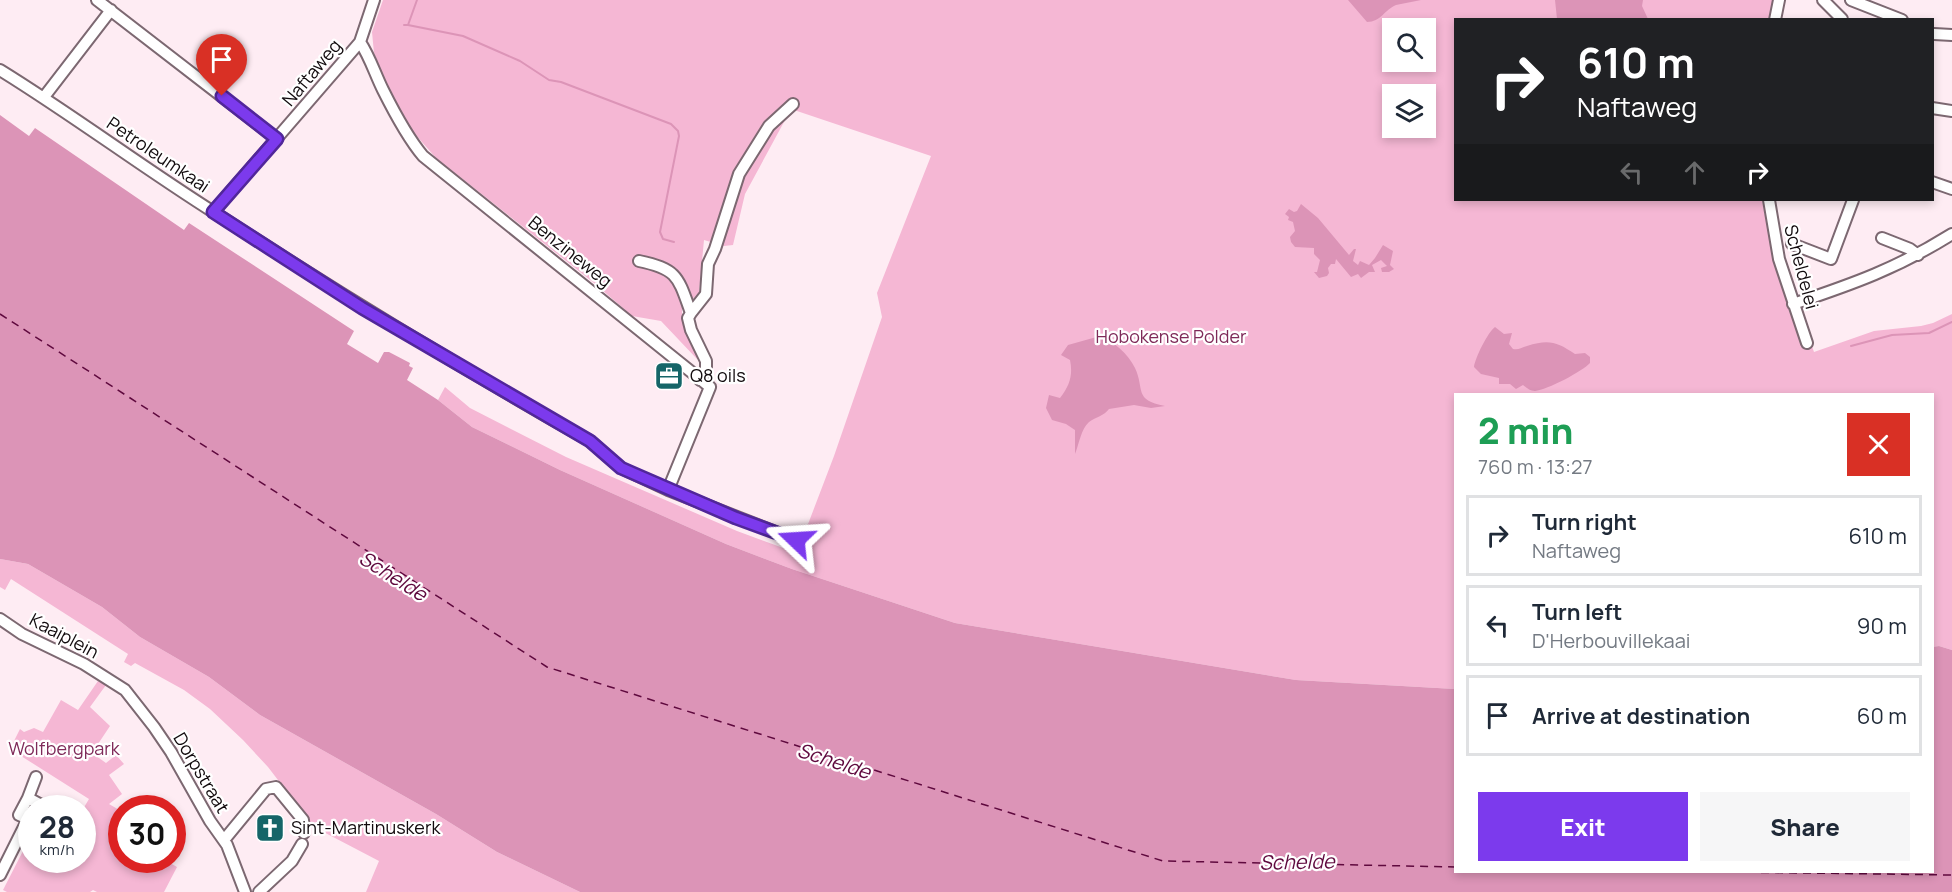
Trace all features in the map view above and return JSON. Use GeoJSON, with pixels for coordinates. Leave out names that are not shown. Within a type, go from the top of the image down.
{"type":"FeatureCollection","features":[{"type":"Feature","properties":{"kind":"street"},"geometry":{"type":"LineString","coordinates":[[97,0],[277,139]]}},
{"type":"Feature","properties":{"kind":"street","name":"Naftaweg"},"geometry":{"type":"LineString","coordinates":[[213,212],[360,42],[374,0]]}},
{"type":"Feature","properties":{"kind":"street"},"geometry":{"type":"LineString","coordinates":[[1776,18],[1779,0]]}},
{"type":"Feature","properties":{"kind":"street"},"geometry":{"type":"LineString","coordinates":[[1823,0],[1840,18]]}},
{"type":"Feature","properties":{"kind":"street"},"geometry":{"type":"LineString","coordinates":[[1843,18],[1849,0],[1897,18]]}},
{"type":"Feature","properties":{"kind":"street"},"geometry":{"type":"LineString","coordinates":[[44,97],[111,10]]}},
{"type":"Feature","properties":{"kind":"street"},"geometry":{"type":"LineString","coordinates":[[1934,34],[1952,35]]}},
{"type":"Feature","properties":{"kind":"street","name":"Benzineweg"},"geometry":{"type":"LineString","coordinates":[[360,42],[389,101],[423,156],[700,380]]}},
{"type":"Feature","properties":{"kind":"street","name":"Petroleumkaai"},"geometry":{"type":"LineString","coordinates":[[0,70],[362,308],[590,441],[621,468],[668,490],[801,542]]}},
{"type":"Feature","properties":{"kind":"street"},"geometry":{"type":"LineString","coordinates":[[691,313],[706,294],[708,264],[739,174],[769,126],[793,104]]}},
{"type":"Feature","properties":{"kind":"street"},"geometry":{"type":"LineString","coordinates":[[1934,108],[1952,111]]}},
{"type":"Feature","properties":{"kind":"street"},"geometry":{"type":"LineString","coordinates":[[1934,183],[1952,189]]}},
{"type":"Feature","properties":{"kind":"street","name":"Scheldelei"},"geometry":{"type":"LineString","coordinates":[[1769,201],[1772,229],[1793,304],[1807,343]]}},
{"type":"Feature","properties":{"kind":"street"},"geometry":{"type":"LineString","coordinates":[[1792,244],[1831,259],[1852,201]]}},
{"type":"Feature","properties":{"kind":"street"},"geometry":{"type":"LineString","coordinates":[[1793,304],[1865,280],[1918,255],[1952,234]]}},
{"type":"Feature","properties":{"kind":"street"},"geometry":{"type":"LineString","coordinates":[[1882,238],[1910,249],[1918,255]]}},
{"type":"Feature","properties":{"kind":"street"},"geometry":{"type":"LineString","coordinates":[[639,261],[660,265],[673,274],[682,285],[691,313],[689,325],[706,366],[706,372],[700,380],[710,387],[668,490]]}},
{"type":"Feature","properties":{"kind":"street","name":"Kaaiplein"},"geometry":{"type":"LineString","coordinates":[[0,619],[22,634],[75,659],[112,681]]}},
{"type":"Feature","properties":{"kind":"street","name":"Dorpstraat"},"geometry":{"type":"LineString","coordinates":[[112,681],[124,690],[154,727],[210,821],[224,840],[239,872],[245,892]]}},
{"type":"Feature","properties":{"kind":"street"},"geometry":{"type":"LineString","coordinates":[[28,795],[36,777]]}},
{"type":"Feature","properties":{"kind":"street"},"geometry":{"type":"LineString","coordinates":[[224,840],[266,789],[276,787],[303,820],[303,839],[292,861],[259,892]]}},
{"type":"Feature","properties":{"kind":"street"},"geometry":{"type":"LineString","coordinates":[[0,875],[18,842]]}},
{"type":"Feature","properties":{"kind":"green space","name":"Hobokense Polder"},"geometry":{"type":"Polygon","coordinates":[[[383,0],[1774,0],[1770,18],[1454,18],[1454,201],[1762,201],[1772,248],[1786,295],[1797,326],[1804,324],[1814,352],[1874,331],[1921,326],[1952,314],[1952,650],[1934,647],[1934,393],[1454,393],[1454,689],[1296,680],[955,623],[792,569],[726,544],[560,470],[472,427],[438,400],[445,387],[470,408],[566,457],[737,531],[797,553],[834,456],[882,317],[877,293],[931,156],[791,109],[745,194],[733,245],[724,246],[704,240],[699,293],[682,309],[682,318],[698,354],[697,359],[661,321],[632,316],[594,283],[436,158],[414,133],[387,86],[374,53],[372,32],[383,0]]]}},
{"type":"Feature","properties":{"kind":"green space"},"geometry":{"type":"Polygon","coordinates":[[[0,559],[28,564],[102,607],[140,637],[209,677],[260,715],[436,814],[497,852],[580,892],[366,892],[379,861],[314,827],[268,767],[243,740],[210,709],[184,690],[135,663],[131,666],[124,662],[128,654],[11,579],[5,590],[0,587],[0,559]]]}},
{"type":"Feature","properties":{"kind":"green space","name":"Wolfbergpark"},"geometry":{"type":"Polygon","coordinates":[[[98,681],[106,685],[90,707],[110,726],[92,753],[106,763],[116,755],[124,764],[109,775],[122,794],[108,795],[108,873],[174,873],[164,892],[97,892],[93,890],[90,892],[7,892],[3,890],[18,861],[18,873],[96,873],[96,795],[83,795],[10,749],[20,729],[24,732],[34,728],[43,732],[61,700],[78,710],[98,681]]]}},
{"type":"Feature","properties":{"kind":"water"},"geometry":{"type":"Polygon","coordinates":[[[1348,0],[1421,0],[1396,5],[1376,20],[1367,22],[1348,0]]]}},
{"type":"Feature","properties":{"kind":"water"},"geometry":{"type":"Polygon","coordinates":[[[1555,0],[1643,0],[1642,6],[1648,18],[1557,18],[1555,0]]]}},
{"type":"Feature","properties":{"kind":"water","name":"Schelde"},"geometry":{"type":"Polygon","coordinates":[[[0,115],[29,136],[35,128],[184,230],[189,223],[354,331],[347,344],[378,363],[384,352],[389,352],[410,363],[409,366],[413,368],[407,380],[438,400],[472,427],[560,470],[726,544],[792,569],[955,623],[1296,680],[1454,689],[1454,873],[1934,873],[1934,647],[1952,650],[1952,892],[580,892],[497,852],[436,814],[260,715],[209,677],[140,637],[102,607],[28,564],[0,559],[0,115]]]}},
{"type":"Feature","properties":{"kind":"water"},"geometry":{"type":"Polygon","coordinates":[[[1301,204],[1318,218],[1349,255],[1356,249],[1353,261],[1358,265],[1360,261],[1369,265],[1383,245],[1393,251],[1390,265],[1394,269],[1382,272],[1381,268],[1387,266],[1381,260],[1372,265],[1375,272],[1369,272],[1361,278],[1358,274],[1351,277],[1336,259],[1335,264],[1331,264],[1328,268],[1327,276],[1319,278],[1314,272],[1317,272],[1320,260],[1314,254],[1314,248],[1295,247],[1291,242],[1290,237],[1295,231],[1293,222],[1288,220],[1289,217],[1285,214],[1289,209],[1297,211],[1301,204]]]}},
{"type":"Feature","properties":{"kind":"water"},"geometry":{"type":"Polygon","coordinates":[[[1495,327],[1504,334],[1512,333],[1509,344],[1513,349],[1547,342],[1575,354],[1585,353],[1590,357],[1590,363],[1564,380],[1541,390],[1535,391],[1523,385],[1516,389],[1510,384],[1499,384],[1499,378],[1481,374],[1474,367],[1482,346],[1495,327]]]}},
{"type":"Feature","properties":{"kind":"water"},"geometry":{"type":"Polygon","coordinates":[[[1100,336],[1115,345],[1129,358],[1138,375],[1144,397],[1155,404],[1165,406],[1151,408],[1134,405],[1109,409],[1086,425],[1075,454],[1075,430],[1066,424],[1052,420],[1046,408],[1049,395],[1060,398],[1068,384],[1071,375],[1070,360],[1061,355],[1068,345],[1100,336]]]}},
{"type":"Feature","properties":{"kind":"waterway"},"geometry":{"type":"LineString","coordinates":[[404,25],[408,25],[417,0]]}},
{"type":"Feature","properties":{"kind":"waterway"},"geometry":{"type":"LineString","coordinates":[[408,25],[463,36],[520,61],[549,80],[561,82],[671,124],[678,131],[679,136],[660,232],[663,239],[674,242]]}},
{"type":"Feature","properties":{"kind":"waterway"},"geometry":{"type":"LineString","coordinates":[[1851,346],[1892,335],[1929,333],[1952,322]]}},
{"type":"Feature","properties":{"kind":"ferry route"},"geometry":{"type":"LineString","coordinates":[[0,314],[547,667],[1163,861],[1454,867]]}},
{"type":"Feature","properties":{"kind":"ferry route"},"geometry":{"type":"LineString","coordinates":[[1806,873],[1952,875]]}},
{"type":"Feature","properties":{"kind":"place","name":"Q8 oils"},"geometry":{"type":"Point","coordinates":[669,376]}},
{"type":"Feature","properties":{"kind":"place","name":"Sint-Martinuskerk"},"geometry":{"type":"Point","coordinates":[270,828]}},
{"type":"Feature","properties":{"kind":"route"},"geometry":{"type":"LineString","coordinates":[[222,96],[277,139],[213,212],[362,308],[590,441],[621,468],[736,518],[796,540]]}}]}
